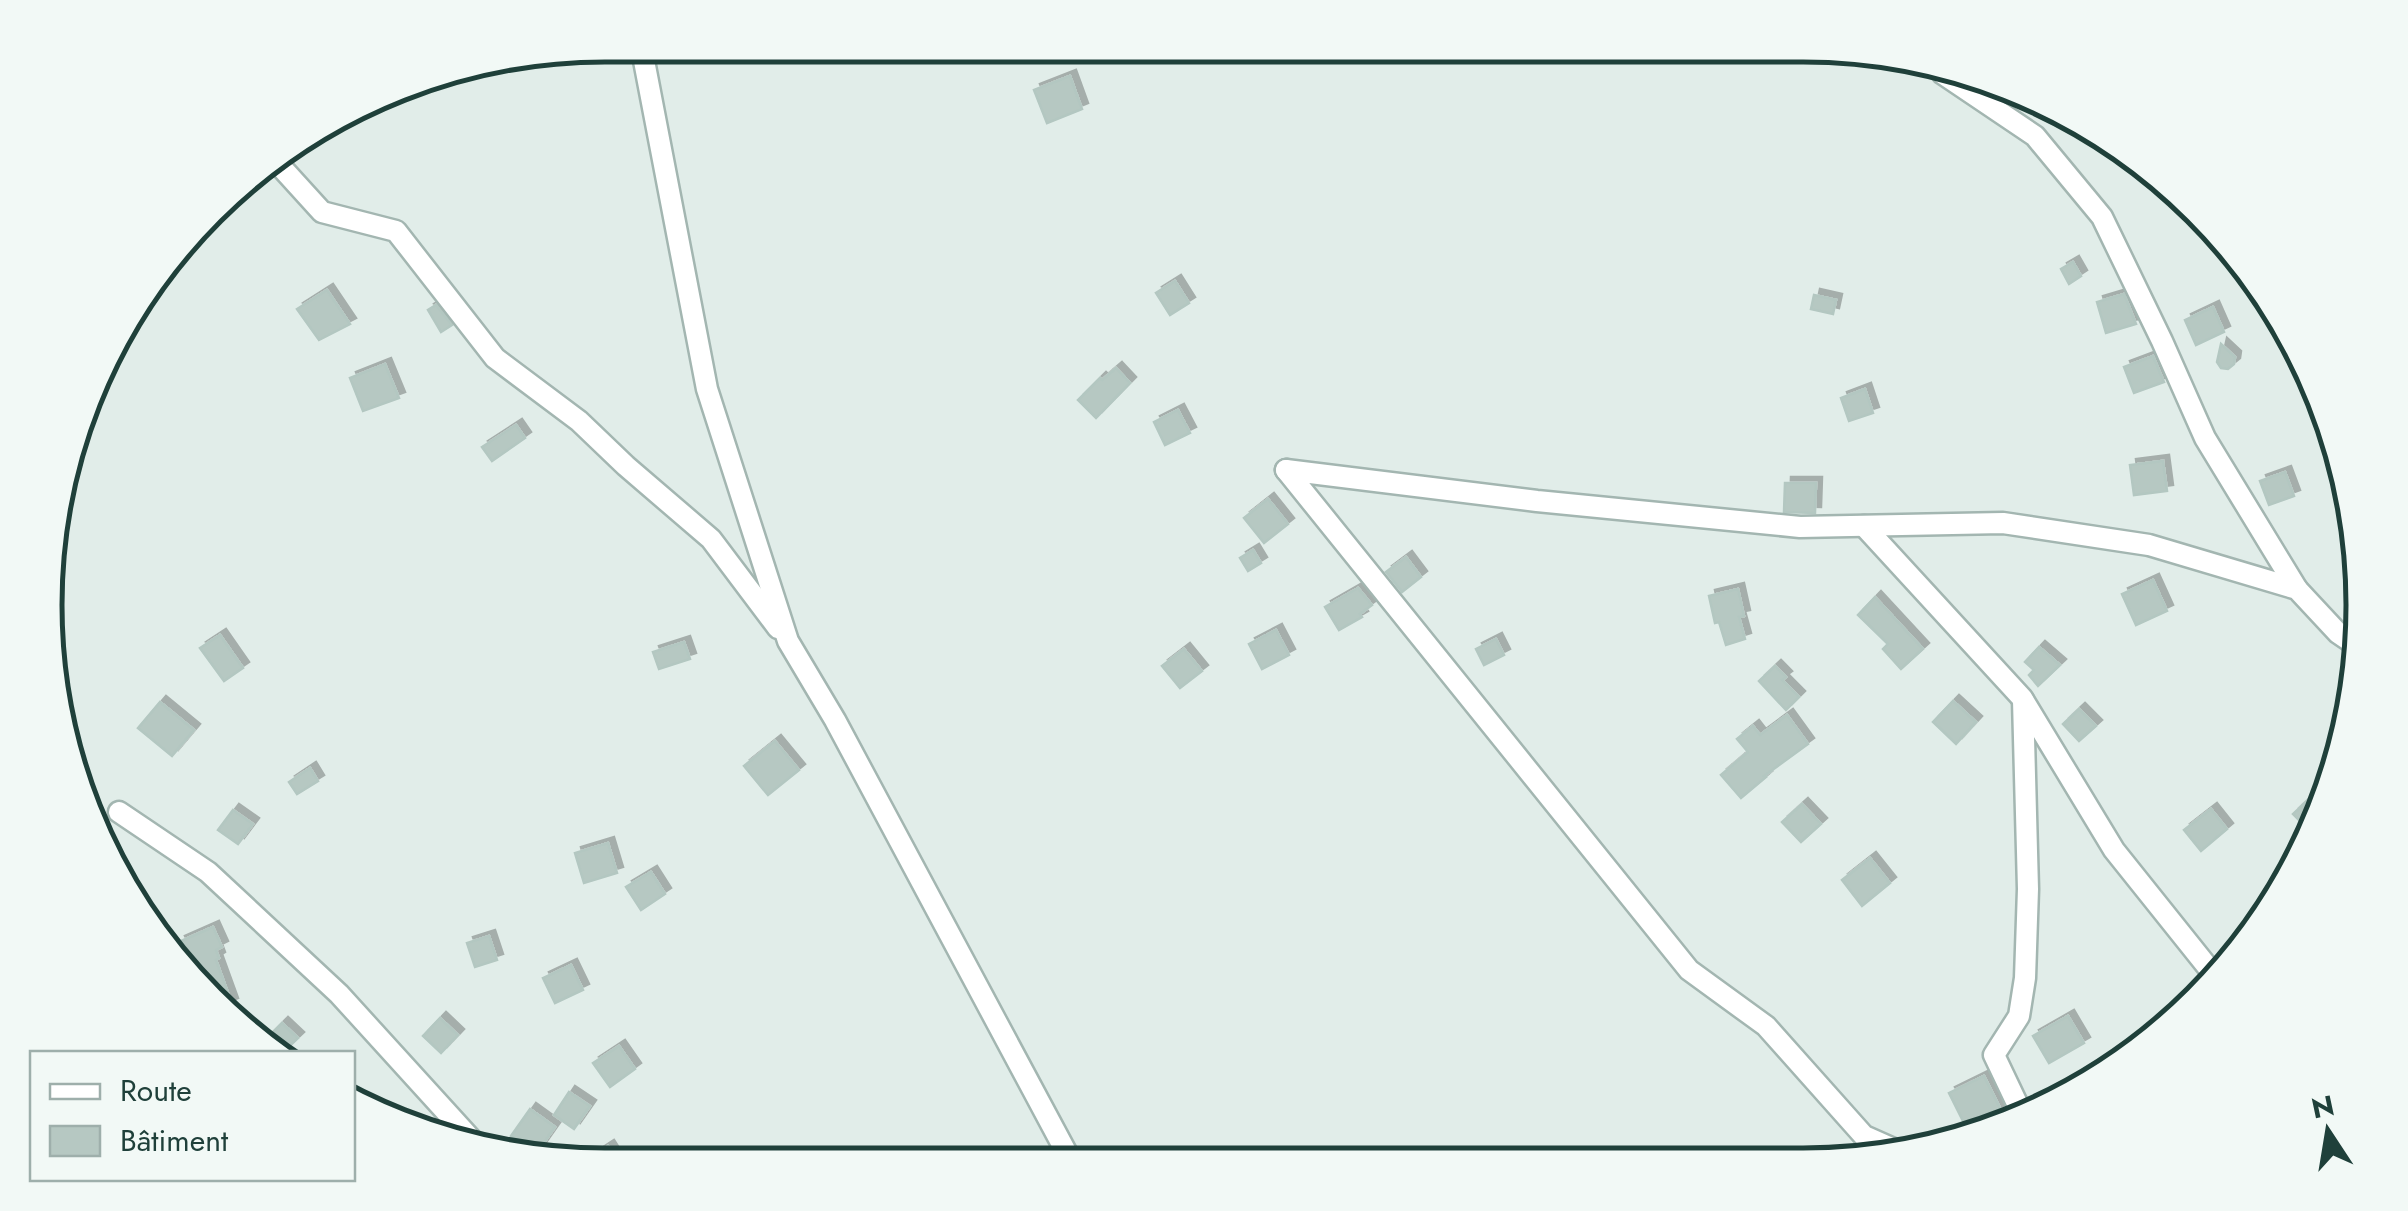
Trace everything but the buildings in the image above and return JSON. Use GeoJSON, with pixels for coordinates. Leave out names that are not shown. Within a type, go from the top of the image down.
{"type":"FeatureCollection","features":[{"type":"Feature","properties":{"kind":"street"},"geometry":{"type":"LineString","coordinates":[[643,62],[707,390],[788,641]]}},
{"type":"Feature","properties":{"kind":"street"},"geometry":{"type":"LineString","coordinates":[[1961,86],[2035,136],[2102,217],[2205,438],[2297,589],[2344,637]]}},
{"type":"Feature","properties":{"kind":"street"},"geometry":{"type":"LineString","coordinates":[[283,169],[322,212],[396,231],[495,358],[579,421],[710,539],[788,641],[835,720],[1059,1148]]}},
{"type":"Feature","properties":{"kind":"street"},"geometry":{"type":"LineString","coordinates":[[1879,1143],[1864,1136],[1766,1026],[1690,970],[1286,470],[1781,526],[2003,523],[2149,546],[2297,589]]}},
{"type":"Feature","properties":{"kind":"street"},"geometry":{"type":"LineString","coordinates":[[1864,526],[2022,698],[2114,850],[2208,967]]}},
{"type":"Feature","properties":{"kind":"street"},"geometry":{"type":"LineString","coordinates":[[2017,1104],[1994,1056],[2019,1016],[2024,978],[2028,888],[2022,698]]}},
{"type":"Feature","properties":{"kind":"street"},"geometry":{"type":"LineString","coordinates":[[119,812],[208,872],[338,994],[462,1129]]}}]}
